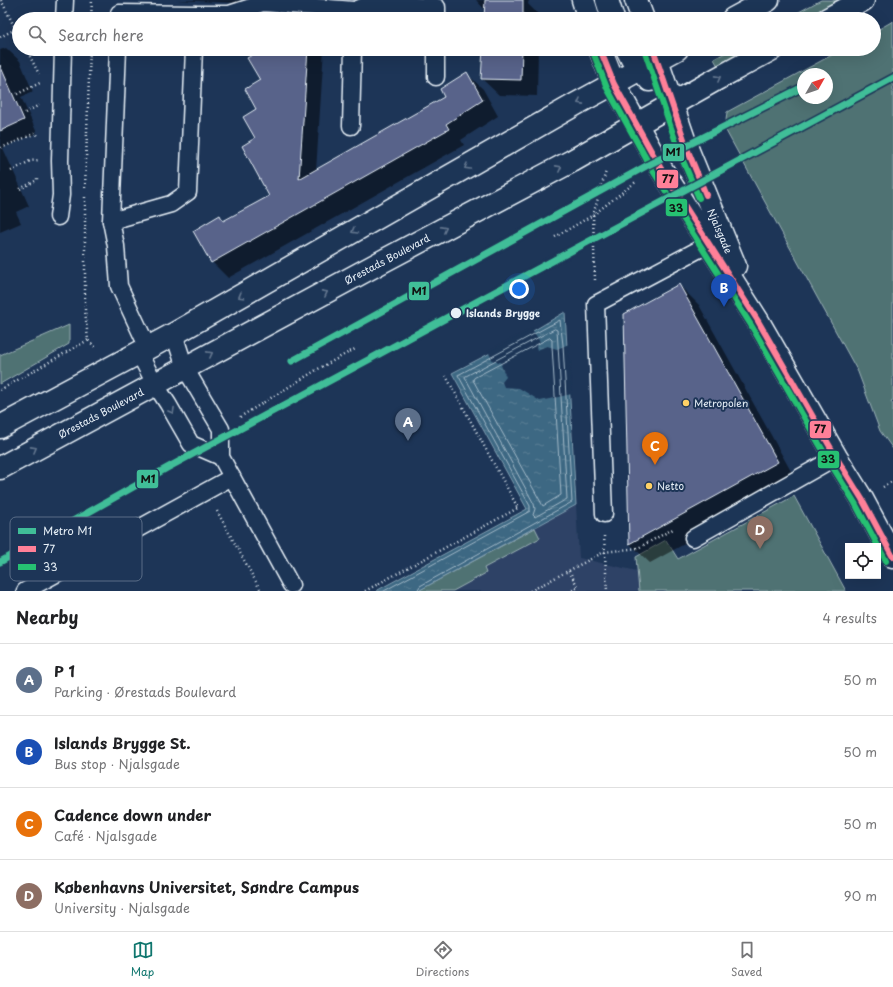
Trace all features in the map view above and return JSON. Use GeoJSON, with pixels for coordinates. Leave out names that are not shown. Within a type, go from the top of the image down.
{"type":"FeatureCollection","features":[{"type":"Feature","properties":{"kind":"street"},"geometry":{"type":"LineString","coordinates":[[583,0],[587,12]]}},
{"type":"Feature","properties":{"kind":"street"},"geometry":{"type":"LineString","coordinates":[[607,0],[611,12]]}},
{"type":"Feature","properties":{"kind":"street"},"geometry":{"type":"LineString","coordinates":[[637,0],[641,12]]}},
{"type":"Feature","properties":{"kind":"street"},"geometry":{"type":"LineString","coordinates":[[746,12],[768,0]]}},
{"type":"Feature","properties":{"kind":"street"},"geometry":{"type":"LineString","coordinates":[[841,12],[863,0]]}},
{"type":"Feature","properties":{"kind":"street","name":"Njalsgade"},"geometry":{"type":"LineString","coordinates":[[603,56],[614,84],[660,167],[758,321],[836,457],[862,499],[893,557]]}},
{"type":"Feature","properties":{"kind":"street","name":"Njalsgade"},"geometry":{"type":"LineString","coordinates":[[630,56],[632,59],[650,59],[670,97],[691,158],[758,321]]}},
{"type":"Feature","properties":{"kind":"street","name":"Ørestads Boulevard"},"geometry":{"type":"LineString","coordinates":[[0,468],[572,161],[637,124],[670,97],[692,93],[759,56]]}},
{"type":"Feature","properties":{"kind":"street"},"geometry":{"type":"LineString","coordinates":[[0,427],[174,334],[614,84],[650,59]]}},
{"type":"Feature","properties":{"kind":"lane"},"geometry":{"type":"LineString","coordinates":[[64,12],[65,0]]}},
{"type":"Feature","properties":{"kind":"lane"},"geometry":{"type":"LineString","coordinates":[[235,12],[263,3],[337,12]]}},
{"type":"Feature","properties":{"kind":"lane"},"geometry":{"type":"LineString","coordinates":[[357,12],[369,4],[437,7],[437,12]]}},
{"type":"Feature","properties":{"kind":"lane"},"geometry":{"type":"LineString","coordinates":[[119,11],[134,12]]}},
{"type":"Feature","properties":{"kind":"lane"},"geometry":{"type":"LineString","coordinates":[[58,217],[61,195],[60,161],[63,56]]}},
{"type":"Feature","properties":{"kind":"lane"},"geometry":{"type":"LineString","coordinates":[[118,56],[111,221],[116,246],[119,286],[144,350],[155,384],[191,444],[221,458]]}},
{"type":"Feature","properties":{"kind":"lane"},"geometry":{"type":"LineString","coordinates":[[111,221],[171,204],[188,192],[194,56]]}},
{"type":"Feature","properties":{"kind":"lane"},"geometry":{"type":"LineString","coordinates":[[351,126],[353,56]]}},
{"type":"Feature","properties":{"kind":"lane"},"geometry":{"type":"LineString","coordinates":[[436,56],[436,77]]}},
{"type":"Feature","properties":{"kind":"lane"},"geometry":{"type":"LineString","coordinates":[[604,514],[596,304],[709,244]]}},
{"type":"Feature","properties":{"kind":"lane"},"geometry":{"type":"LineString","coordinates":[[174,334],[185,368],[221,429],[221,458],[291,585]]}},
{"type":"Feature","properties":{"kind":"lane"},"geometry":{"type":"LineString","coordinates":[[693,538],[836,457]]}},
{"type":"Feature","properties":{"kind":"lane"},"geometry":{"type":"LineString","coordinates":[[142,526],[232,477]]}},
{"type":"Feature","properties":{"kind":"lane"},"geometry":{"type":"LineString","coordinates":[[25,591],[43,581]]}},
{"type":"Feature","properties":{"kind":"path"},"geometry":{"type":"LineString","coordinates":[[1,0],[12,21]]}},
{"type":"Feature","properties":{"kind":"path"},"geometry":{"type":"LineString","coordinates":[[91,12],[92,0]]}},
{"type":"Feature","properties":{"kind":"path"},"geometry":{"type":"LineString","coordinates":[[0,37],[12,31]]}},
{"type":"Feature","properties":{"kind":"path"},"geometry":{"type":"LineString","coordinates":[[30,56],[39,75]]}},
{"type":"Feature","properties":{"kind":"path"},"geometry":{"type":"LineString","coordinates":[[17,94],[43,81],[42,89]]}},
{"type":"Feature","properties":{"kind":"path"},"geometry":{"type":"LineString","coordinates":[[1,148],[36,133],[40,138]]}},
{"type":"Feature","properties":{"kind":"path"},"geometry":{"type":"LineString","coordinates":[[38,167],[39,153]]}},
{"type":"Feature","properties":{"kind":"path"},"geometry":{"type":"LineString","coordinates":[[11,171],[38,160],[60,161]]}},
{"type":"Feature","properties":{"kind":"path"},"geometry":{"type":"LineString","coordinates":[[596,304],[593,215],[607,170]]}},
{"type":"Feature","properties":{"kind":"path"},"geometry":{"type":"LineString","coordinates":[[20,189],[37,180],[38,174]]}},
{"type":"Feature","properties":{"kind":"path"},"geometry":{"type":"LineString","coordinates":[[555,237],[593,215],[637,180]]}},
{"type":"Feature","properties":{"kind":"path"},"geometry":{"type":"LineString","coordinates":[[0,390],[88,340]]}},
{"type":"Feature","properties":{"kind":"path"},"geometry":{"type":"LineString","coordinates":[[221,429],[318,369],[355,349]]}},
{"type":"Feature","properties":{"kind":"path"},"geometry":{"type":"LineString","coordinates":[[365,591],[518,508],[446,376]]}},
{"type":"Feature","properties":{"kind":"path"},"geometry":{"type":"LineString","coordinates":[[206,491],[261,591]]}},
{"type":"Feature","properties":{"kind":"path"},"geometry":{"type":"LineString","coordinates":[[530,591],[604,552],[607,591]]}},
{"type":"Feature","properties":{"kind":"path"},"geometry":{"type":"LineString","coordinates":[[569,571],[578,588],[571,591]]}},
{"type":"Feature","properties":{"kind":"shaded area"},"geometry":{"type":"Polygon","coordinates":[[[794,496],[846,591],[418,591],[576,505],[579,558],[637,571],[636,557],[666,540],[678,559],[794,496]]]}},
{"type":"Feature","properties":{"kind":"green space"},"geometry":{"type":"Polygon","coordinates":[[[821,0],[838,0],[816,12],[799,12],[821,0]]]}},
{"type":"Feature","properties":{"kind":"green space"},"geometry":{"type":"Polygon","coordinates":[[[893,21],[893,400],[891,401],[893,405],[893,449],[880,431],[858,372],[725,129],[727,112],[797,74],[797,104],[833,104],[833,68],[808,68],[830,56],[881,56],[881,28],[893,21]]]}},
{"type":"Feature","properties":{"kind":"green space"},"geometry":{"type":"Polygon","coordinates":[[[719,56],[736,56],[718,66],[714,59],[719,56]]]}},
{"type":"Feature","properties":{"kind":"green space"},"geometry":{"type":"Polygon","coordinates":[[[69,325],[69,344],[0,384],[0,355],[69,325]]]}},
{"type":"Feature","properties":{"kind":"green space"},"geometry":{"type":"Polygon","coordinates":[[[794,496],[846,591],[639,591],[636,557],[666,540],[678,559],[794,496]]]}},
{"type":"Feature","properties":{"kind":"green space"},"geometry":{"type":"Polygon","coordinates":[[[535,528],[540,538],[484,568],[486,573],[453,591],[418,591],[535,528]]]}},
{"type":"Feature","properties":{"kind":"water"},"geometry":{"type":"Polygon","coordinates":[[[565,312],[576,505],[418,591],[376,591],[527,509],[452,373],[533,331],[565,312]]]}},
{"type":"Feature","properties":{"kind":"pier"},"geometry":{"type":"Polygon","coordinates":[[[532,329],[540,342],[536,347],[537,350],[547,346],[557,349],[569,344],[572,394],[540,401],[519,388],[504,387],[502,382],[506,377],[502,365],[500,362],[498,363],[495,360],[493,361],[488,351],[532,329]]]}},
{"type":"Feature","properties":{"kind":"building"},"geometry":{"type":"Polygon","coordinates":[[[485,0],[523,0],[523,12],[484,12],[485,0]]]}},
{"type":"Feature","properties":{"kind":"building"},"geometry":{"type":"Polygon","coordinates":[[[250,56],[308,56],[299,179],[444,97],[440,89],[467,72],[483,100],[446,124],[449,129],[211,263],[193,231],[220,215],[223,221],[269,196],[242,146],[255,138],[243,117],[256,109],[245,89],[260,80],[247,58],[250,56]]]}},
{"type":"Feature","properties":{"kind":"building"},"geometry":{"type":"Polygon","coordinates":[[[483,56],[522,56],[521,80],[481,79],[483,56]]]}},
{"type":"Feature","properties":{"kind":"building"},"geometry":{"type":"Polygon","coordinates":[[[0,65],[24,120],[0,131],[0,65]]]}},
{"type":"Feature","properties":{"kind":"building","name":"Metropolen"},"geometry":{"type":"Polygon","coordinates":[[[679,284],[778,462],[629,544],[624,314],[679,284]]]}},
{"type":"Feature","properties":{"kind":"metro line","name":"M1"},"geometry":{"type":"LineString","coordinates":[[80,517],[167,468],[893,78]]}},
{"type":"Feature","properties":{"kind":"metro line","name":"M1"},"geometry":{"type":"LineString","coordinates":[[292,361],[648,165],[797,90]]}},
{"type":"Feature","properties":{"kind":"metro line","name":"M1"},"geometry":{"type":"LineString","coordinates":[[0,562],[10,556]]}},
{"type":"Feature","properties":{"kind":"transit line","name":"33"},"geometry":{"type":"LineString","coordinates":[[595,56],[607,88],[653,171],[751,325],[829,461],[855,503],[886,561]]}},
{"type":"Feature","properties":{"kind":"transit line","name":"77"},"geometry":{"type":"LineString","coordinates":[[603,56],[614,84],[660,167],[758,321],[836,457],[862,499],[893,557]]}},
{"type":"Feature","properties":{"kind":"transit line","name":"33"},"geometry":{"type":"LineString","coordinates":[[646,56],[680,154],[699,198]]}},
{"type":"Feature","properties":{"kind":"transit line","name":"77"},"geometry":{"type":"LineString","coordinates":[[655,56],[688,151],[706,195]]}},
{"type":"Feature","properties":{"kind":"place","name":"Islands Brygge St."},"geometry":{"type":"Point","coordinates":[724,307]}},
{"type":"Feature","properties":{"kind":"place","name":"Islands Brygge"},"geometry":{"type":"Point","coordinates":[456,313]}},
{"type":"Feature","properties":{"kind":"place","name":"Metropolen"},"geometry":{"type":"Point","coordinates":[686,403]}},
{"type":"Feature","properties":{"kind":"place","name":"P 1"},"geometry":{"type":"Point","coordinates":[408,441]}},
{"type":"Feature","properties":{"kind":"place","name":"Cadence down under"},"geometry":{"type":"Point","coordinates":[655,465]}},
{"type":"Feature","properties":{"kind":"place","name":"Netto"},"geometry":{"type":"Point","coordinates":[649,486]}},
{"type":"Feature","properties":{"kind":"place","name":"Københavns Universitet, Søndre Campus"},"geometry":{"type":"Point","coordinates":[760,549]}}]}
